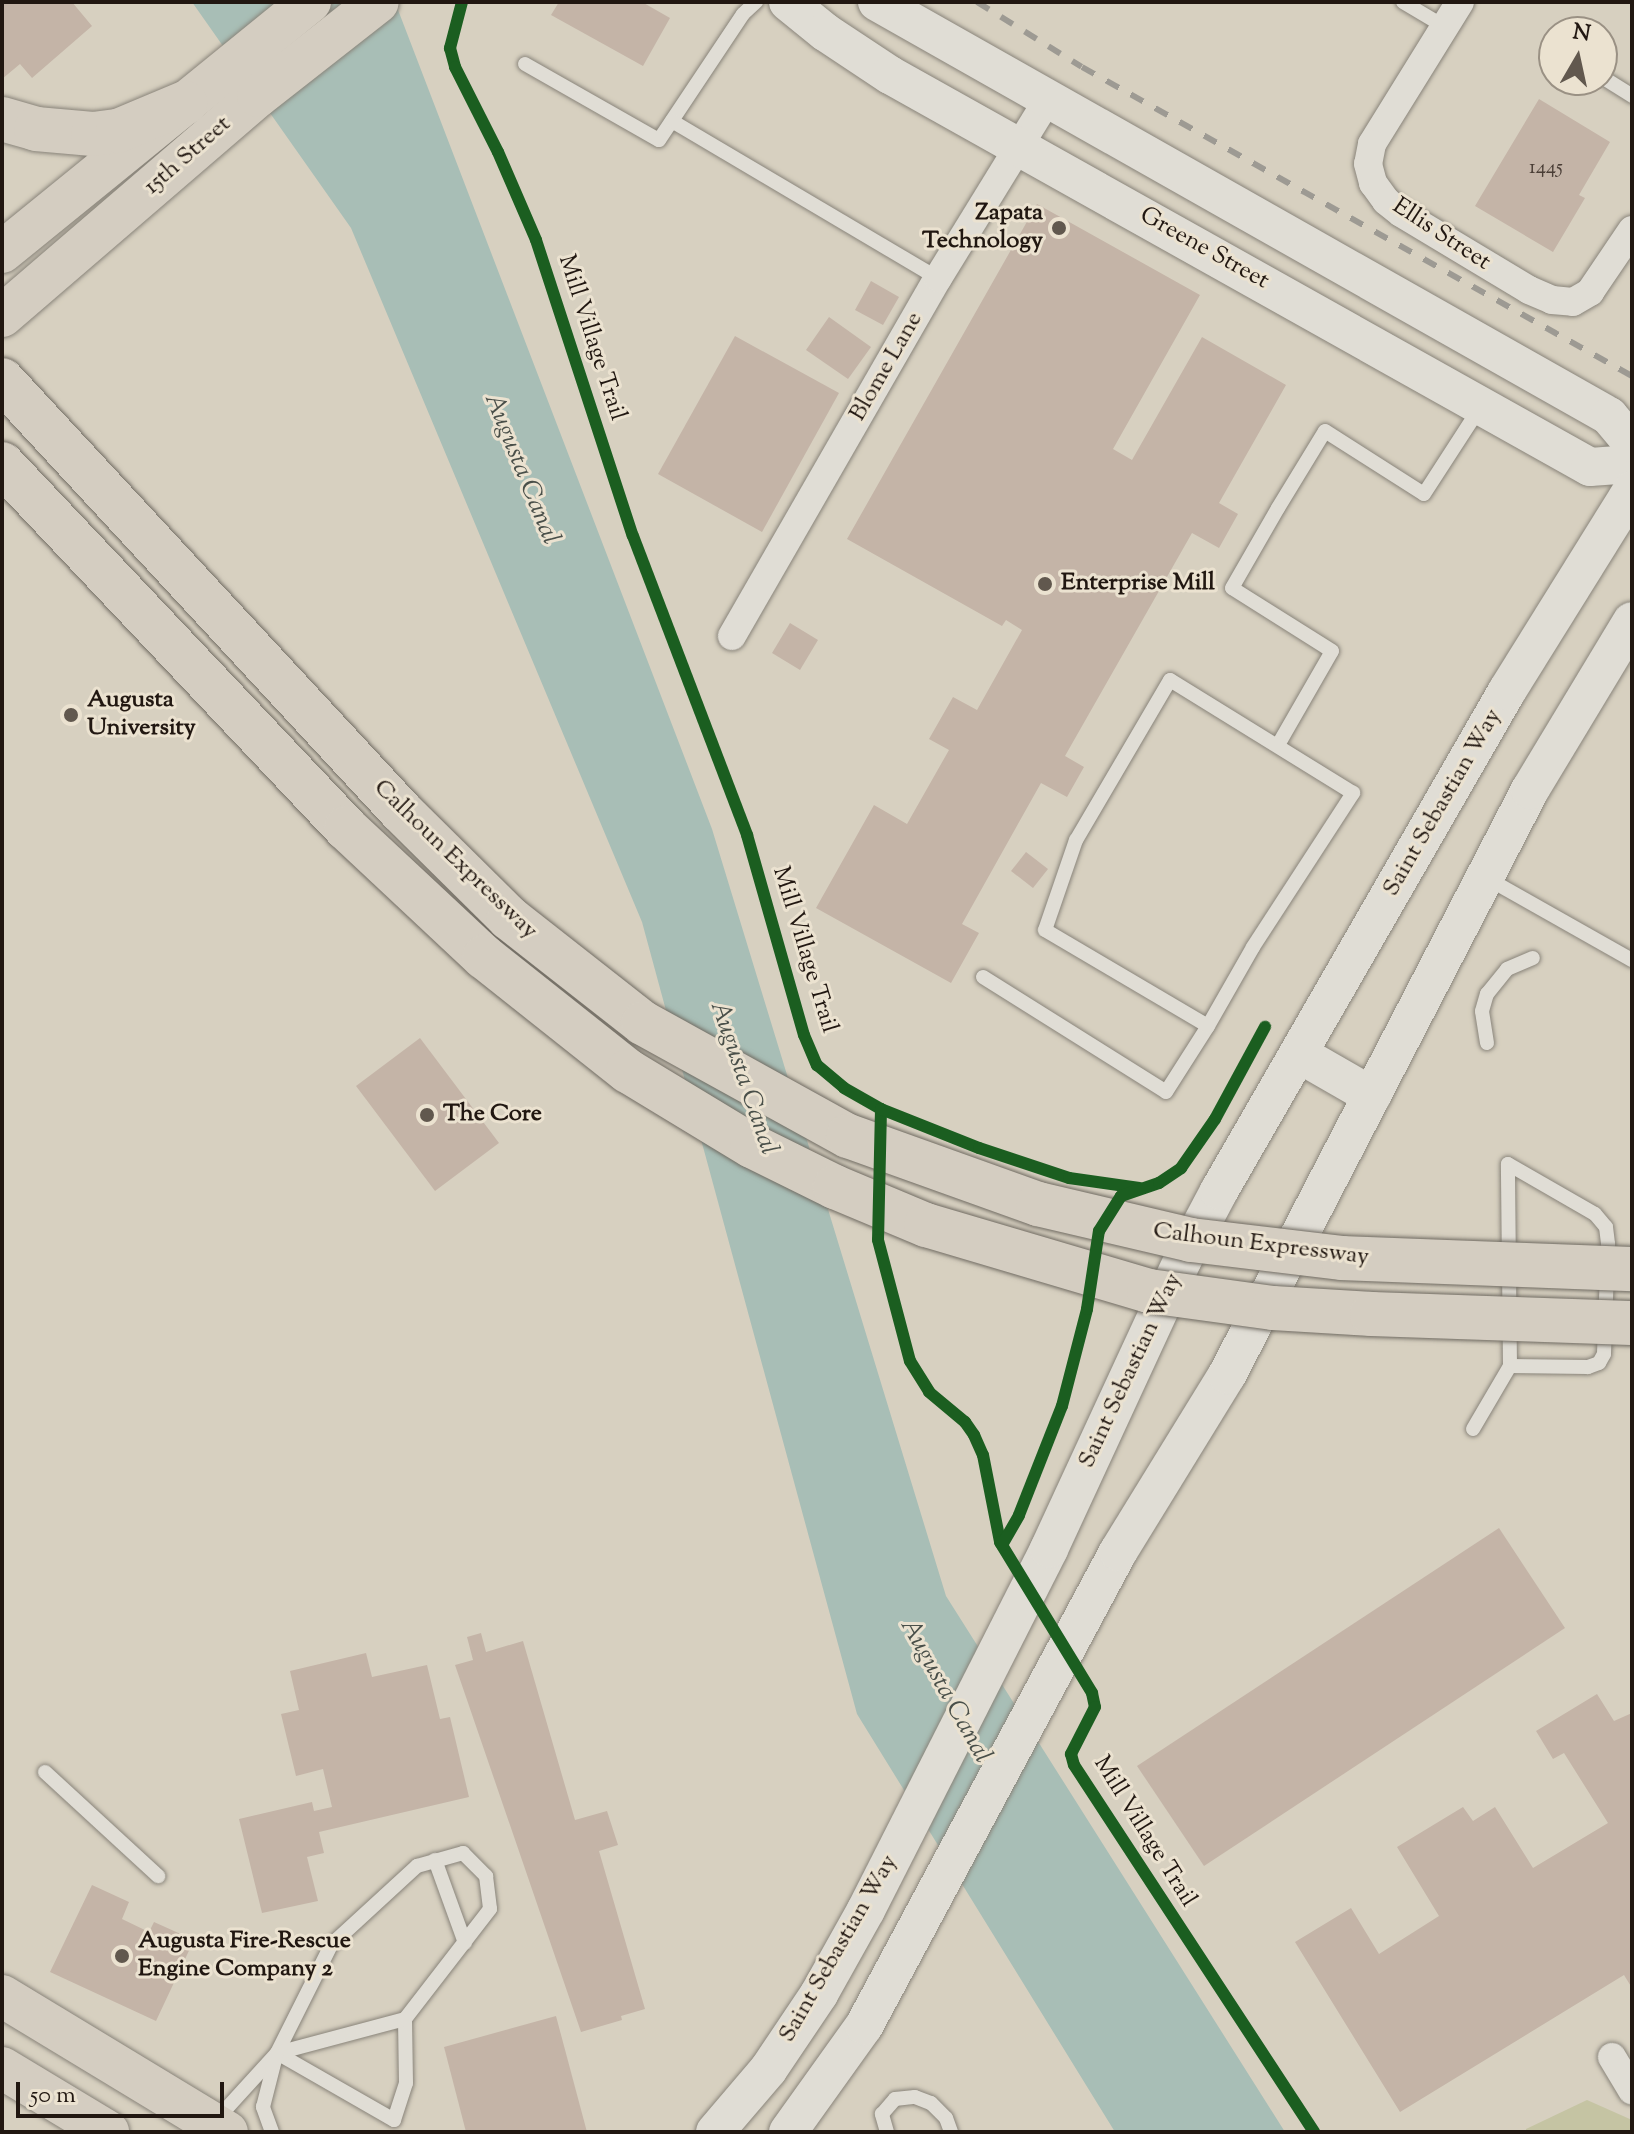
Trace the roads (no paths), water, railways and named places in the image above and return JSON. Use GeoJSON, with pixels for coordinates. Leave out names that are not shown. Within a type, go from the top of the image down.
{"type":"FeatureCollection","features":[{"type":"Feature","properties":{"kind":"highway"},"geometry":{"type":"LineString","coordinates":[[2,119],[36,129],[93,134],[118,131],[185,103]]}},
{"type":"Feature","properties":{"kind":"highway","name":"Calhoun Expressway"},"geometry":{"type":"LineString","coordinates":[[2,380],[401,811],[509,918],[643,1023],[848,1136],[1038,1204],[1191,1240],[1343,1258],[1632,1269]]}},
{"type":"Feature","properties":{"kind":"highway","name":"Calhoun Expressway"},"geometry":{"type":"LineString","coordinates":[[2,464],[346,828],[484,957],[628,1071],[752,1146],[835,1187],[926,1225],[1149,1291],[1273,1308],[1358,1314],[1632,1323]]}},
{"type":"Feature","properties":{"kind":"main road","name":"15th Street"},"geometry":{"type":"LineString","coordinates":[[2,316],[247,79],[310,2]]}},
{"type":"Feature","properties":{"kind":"main road","name":"15th Street"},"geometry":{"type":"LineString","coordinates":[[2,252],[185,103],[247,79],[378,2]]}},
{"type":"Feature","properties":{"kind":"main road","name":"Greene Street"},"geometry":{"type":"LineString","coordinates":[[788,2],[825,32],[890,75],[1590,467],[1632,464]]}},
{"type":"Feature","properties":{"kind":"main road"},"geometry":{"type":"LineString","coordinates":[[877,2],[1047,101],[1609,416],[1632,443]]}},
{"type":"Feature","properties":{"kind":"main road"},"geometry":{"type":"LineString","coordinates":[[1559,387],[1575,394],[1632,399]]}},
{"type":"Feature","properties":{"kind":"main road","name":"Saint Sebastian Way"},"geometry":{"type":"LineString","coordinates":[[715,2132],[768,2070],[819,1994],[866,1910],[1049,1549],[1183,1259],[1219,1191],[1507,691],[1632,490]]}},
{"type":"Feature","properties":{"kind":"main road"},"geometry":{"type":"LineString","coordinates":[[788,2132],[864,2026],[1118,1552],[1227,1375],[1530,790],[1632,621]]}},
{"type":"Feature","properties":{"kind":"main road"},"geometry":{"type":"LineString","coordinates":[[1299,1054],[1372,1096]]}},
{"type":"Feature","properties":{"kind":"main road"},"geometry":{"type":"LineString","coordinates":[[2,1996],[220,2128]]}},
{"type":"Feature","properties":{"kind":"main road"},"geometry":{"type":"LineString","coordinates":[[39,2090],[72,2038]]}},
{"type":"Feature","properties":{"kind":"main road"},"geometry":{"type":"LineString","coordinates":[[2,2068],[108,2132]]}},
{"type":"Feature","properties":{"kind":"street","name":"Ellis Street"},"geometry":{"type":"LineString","coordinates":[[1460,2],[1372,144],[1368,164],[1373,183],[1401,213],[1516,283],[1552,300],[1573,302],[1590,292],[1604,277],[1632,230]]}},
{"type":"Feature","properties":{"kind":"street","name":"Blome Lane"},"geometry":{"type":"LineString","coordinates":[[732,636],[938,278],[1047,101]]}},
{"type":"Feature","properties":{"kind":"street"},"geometry":{"type":"LineString","coordinates":[[1612,2057],[1632,2090]]}},
{"type":"Feature","properties":{"kind":"lane"},"geometry":{"type":"LineString","coordinates":[[525,64],[659,140],[743,14],[756,2]]}},
{"type":"Feature","properties":{"kind":"lane"},"geometry":{"type":"LineString","coordinates":[[1403,2],[1445,27]]}},
{"type":"Feature","properties":{"kind":"lane"},"geometry":{"type":"LineString","coordinates":[[672,121],[938,278]]}},
{"type":"Feature","properties":{"kind":"lane"},"geometry":{"type":"LineString","coordinates":[[1278,745],[1332,651],[1232,588],[1278,508],[1325,431],[1424,494],[1482,404]]}},
{"type":"Feature","properties":{"kind":"lane"},"geometry":{"type":"LineString","coordinates":[[983,977],[1166,1092],[1208,1026],[1253,947],[1353,793],[1170,680],[1076,840],[1045,930],[1208,1026]]}},
{"type":"Feature","properties":{"kind":"lane"},"geometry":{"type":"LineString","coordinates":[[1485,877],[1632,960]]}},
{"type":"Feature","properties":{"kind":"lane"},"geometry":{"type":"LineString","coordinates":[[1487,1043],[1482,1011],[1487,994],[1507,969],[1533,958]]}},
{"type":"Feature","properties":{"kind":"lane"},"geometry":{"type":"LineString","coordinates":[[1473,1429],[1510,1366],[1508,1164],[1595,1214],[1606,1227],[1608,1244],[1604,1354],[1599,1363],[1588,1367],[1510,1366]]}},
{"type":"Feature","properties":{"kind":"lane"},"geometry":{"type":"LineString","coordinates":[[45,1772],[158,1876]]}},
{"type":"Feature","properties":{"kind":"lane"},"geometry":{"type":"LineString","coordinates":[[220,2128],[277,2053],[331,1945],[417,1866],[463,1853],[486,1876],[490,1909],[405,2019],[277,2053]]}},
{"type":"Feature","properties":{"kind":"lane"},"geometry":{"type":"LineString","coordinates":[[435,1860],[465,1943]]}},
{"type":"Feature","properties":{"kind":"lane"},"geometry":{"type":"LineString","coordinates":[[277,2053],[394,2120],[406,2083],[405,2019]]}},
{"type":"Feature","properties":{"kind":"lane"},"geometry":{"type":"LineString","coordinates":[[272,2132],[263,2107],[277,2053]]}},
{"type":"Feature","properties":{"kind":"lane"},"geometry":{"type":"LineString","coordinates":[[887,2132],[882,2114],[895,2099],[915,2097],[931,2103],[946,2118],[951,2132]]}},
{"type":"Feature","properties":{"kind":"water","name":"Augusta Canal"},"geometry":{"type":"Polygon","coordinates":[[[192,2],[395,2],[712,829],[946,1596],[1285,2132],[1115,2132],[857,1714],[642,922],[351,228],[192,2]]]}},
{"type":"Feature","properties":{"kind":"railway"},"geometry":{"type":"LineString","coordinates":[[977,2],[1082,67],[1632,376]]}},
{"type":"Feature","properties":{"kind":"place","name":"Zapata Technology"},"geometry":{"type":"Point","coordinates":[1059,228]}},
{"type":"Feature","properties":{"kind":"place","name":"Enterprise Mill"},"geometry":{"type":"Point","coordinates":[1045,584]}},
{"type":"Feature","properties":{"kind":"place","name":"Augusta University"},"geometry":{"type":"Point","coordinates":[71,715]}},
{"type":"Feature","properties":{"kind":"place","name":"The Core"},"geometry":{"type":"Point","coordinates":[427,1115]}},
{"type":"Feature","properties":{"kind":"place","name":"Augusta Fire-Rescue Engine Company 2"},"geometry":{"type":"Point","coordinates":[122,1956]}}]}
